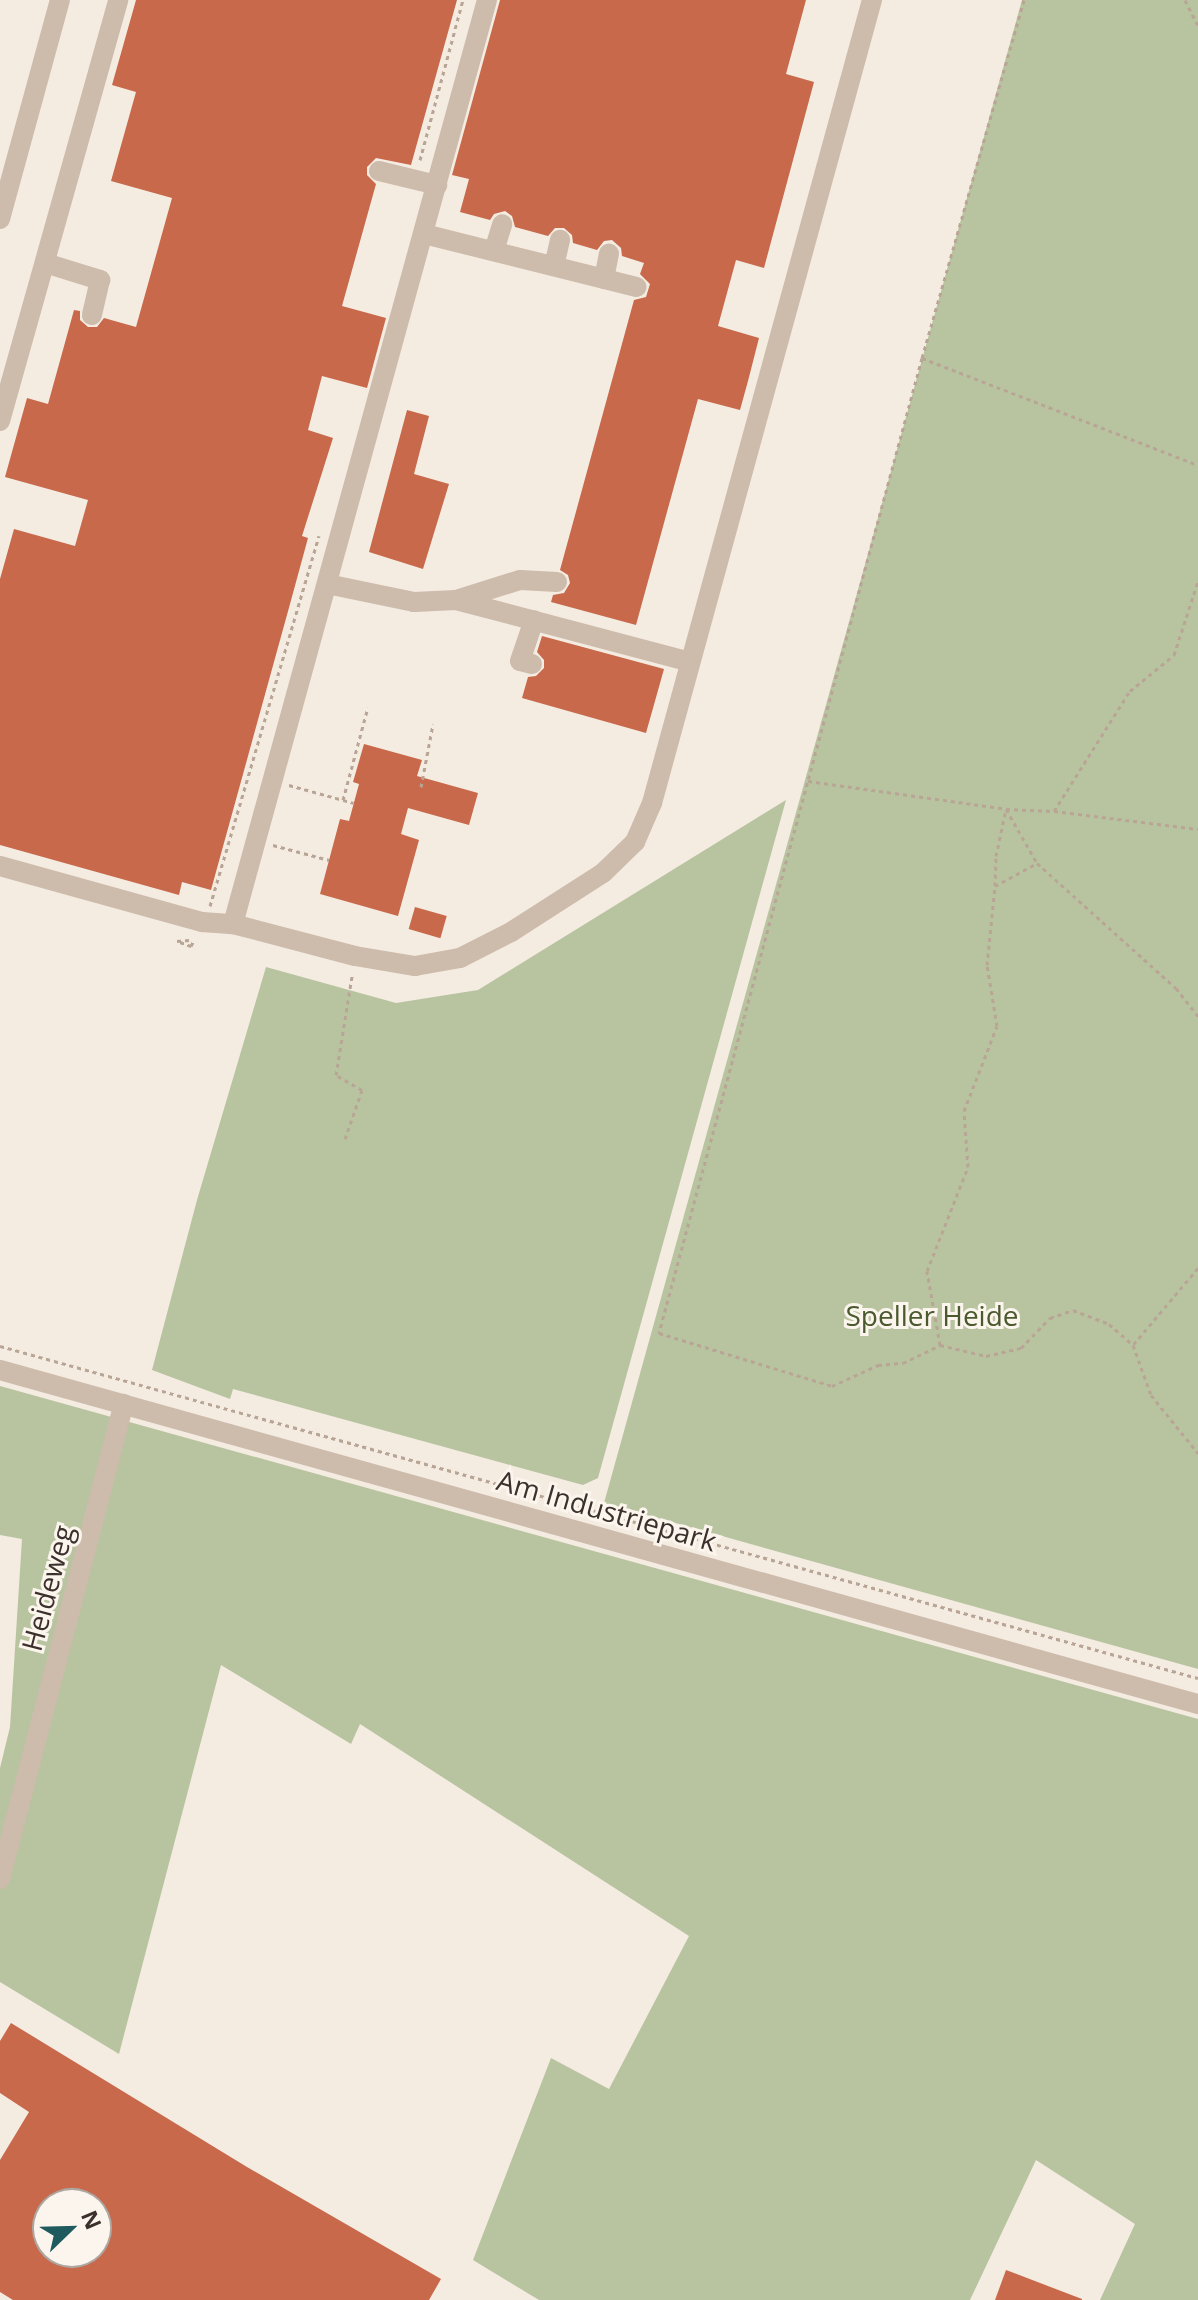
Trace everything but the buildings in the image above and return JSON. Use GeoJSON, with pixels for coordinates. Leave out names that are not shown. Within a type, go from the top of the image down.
{"type":"FeatureCollection","features":[{"type":"Feature","properties":{"kind":"street"},"geometry":{"type":"LineString","coordinates":[[0,219],[60,0]]}},
{"type":"Feature","properties":{"kind":"street"},"geometry":{"type":"LineString","coordinates":[[0,421],[118,0]]}},
{"type":"Feature","properties":{"kind":"street"},"geometry":{"type":"LineString","coordinates":[[233,924],[487,0]]}},
{"type":"Feature","properties":{"kind":"street"},"geometry":{"type":"LineString","coordinates":[[0,866],[202,922],[233,924],[355,956],[415,966],[460,958],[511,932],[603,873],[635,842],[652,803],[872,0]]}},
{"type":"Feature","properties":{"kind":"street"},"geometry":{"type":"LineString","coordinates":[[379,171],[437,185]]}},
{"type":"Feature","properties":{"kind":"street"},"geometry":{"type":"LineString","coordinates":[[494,251],[502,224]]}},
{"type":"Feature","properties":{"kind":"street"},"geometry":{"type":"LineString","coordinates":[[424,234],[637,287]]}},
{"type":"Feature","properties":{"kind":"street"},"geometry":{"type":"LineString","coordinates":[[554,266],[560,240]]}},
{"type":"Feature","properties":{"kind":"street"},"geometry":{"type":"LineString","coordinates":[[604,279],[609,253]]}},
{"type":"Feature","properties":{"kind":"street"},"geometry":{"type":"LineString","coordinates":[[45,263],[100,280],[92,315]]}},
{"type":"Feature","properties":{"kind":"street"},"geometry":{"type":"LineString","coordinates":[[327,584],[414,602],[456,600],[520,580],[557,582]]}},
{"type":"Feature","properties":{"kind":"street"},"geometry":{"type":"LineString","coordinates":[[456,600],[690,662]]}},
{"type":"Feature","properties":{"kind":"street"},"geometry":{"type":"LineString","coordinates":[[532,664],[520,661],[534,620]]}},
{"type":"Feature","properties":{"kind":"street","name":"Am Industriepark"},"geometry":{"type":"LineString","coordinates":[[0,1370],[1198,1704]]}},
{"type":"Feature","properties":{"kind":"street","name":"Heideweg"},"geometry":{"type":"LineString","coordinates":[[0,1879],[124,1404]]}},
{"type":"Feature","properties":{"kind":"path"},"geometry":{"type":"LineString","coordinates":[[414,180],[463,0]]}},
{"type":"Feature","properties":{"kind":"path"},"geometry":{"type":"LineString","coordinates":[[1024,0],[922,358],[659,1333],[832,1386],[878,1365],[903,1363],[940,1345],[986,1356],[1021,1348],[1050,1318],[1073,1310],[1109,1324],[1133,1345],[1151,1395],[1198,1453]]}},
{"type":"Feature","properties":{"kind":"path"},"geometry":{"type":"LineString","coordinates":[[1185,0],[1198,25]]}},
{"type":"Feature","properties":{"kind":"path"},"geometry":{"type":"LineString","coordinates":[[922,358],[1198,465]]}},
{"type":"Feature","properties":{"kind":"path"},"geometry":{"type":"LineString","coordinates":[[1054,811],[1130,691],[1174,655],[1198,581]]}},
{"type":"Feature","properties":{"kind":"path"},"geometry":{"type":"LineString","coordinates":[[342,800],[368,707]]}},
{"type":"Feature","properties":{"kind":"path"},"geometry":{"type":"LineString","coordinates":[[421,787],[433,724]]}},
{"type":"Feature","properties":{"kind":"path"},"geometry":{"type":"LineString","coordinates":[[243,772],[354,803]]}},
{"type":"Feature","properties":{"kind":"path"},"geometry":{"type":"LineString","coordinates":[[807,781],[1006,809],[1054,811],[1198,829]]}},
{"type":"Feature","properties":{"kind":"path"},"geometry":{"type":"LineString","coordinates":[[1006,809],[1037,863],[1176,988],[1198,1016]]}},
{"type":"Feature","properties":{"kind":"path"},"geometry":{"type":"LineString","coordinates":[[940,1345],[927,1271],[968,1167],[964,1111],[997,1026],[987,965],[996,856],[1006,809]]}},
{"type":"Feature","properties":{"kind":"path"},"geometry":{"type":"LineString","coordinates":[[227,833],[329,860]]}},
{"type":"Feature","properties":{"kind":"path"},"geometry":{"type":"LineString","coordinates":[[995,886],[1037,863]]}},
{"type":"Feature","properties":{"kind":"path"},"geometry":{"type":"LineString","coordinates":[[177,941],[191,946],[194,940]]}},
{"type":"Feature","properties":{"kind":"path"},"geometry":{"type":"LineString","coordinates":[[345,1139],[362,1090],[336,1075],[355,956]]}},
{"type":"Feature","properties":{"kind":"path"},"geometry":{"type":"LineString","coordinates":[[1133,1345],[1198,1268]]}},
{"type":"Feature","properties":{"kind":"path"},"geometry":{"type":"LineString","coordinates":[[0,1346],[1198,1678]]}},
{"type":"Feature","properties":{"kind":"green space","name":"Speller Heide"},"geometry":{"type":"Polygon","coordinates":[[[1022,0],[1198,0],[1198,1669],[604,1503],[1022,0]]]}},
{"type":"Feature","properties":{"kind":"green space"},"geometry":{"type":"Polygon","coordinates":[[[786,800],[598,1478],[583,1485],[233,1389],[230,1399],[152,1370],[197,1200],[266,967],[396,1003],[478,990],[786,800]]]}},
{"type":"Feature","properties":{"kind":"green space"},"geometry":{"type":"Polygon","coordinates":[[[0,1386],[1198,1719],[1198,2300],[1100,2300],[1135,2224],[1036,2160],[970,2300],[539,2300],[473,2260],[551,2058],[609,2089],[689,1936],[360,1724],[351,1744],[221,1665],[119,2054],[0,1982],[0,1768],[10,1727],[22,1539],[0,1535],[0,1386]]]}}]}
